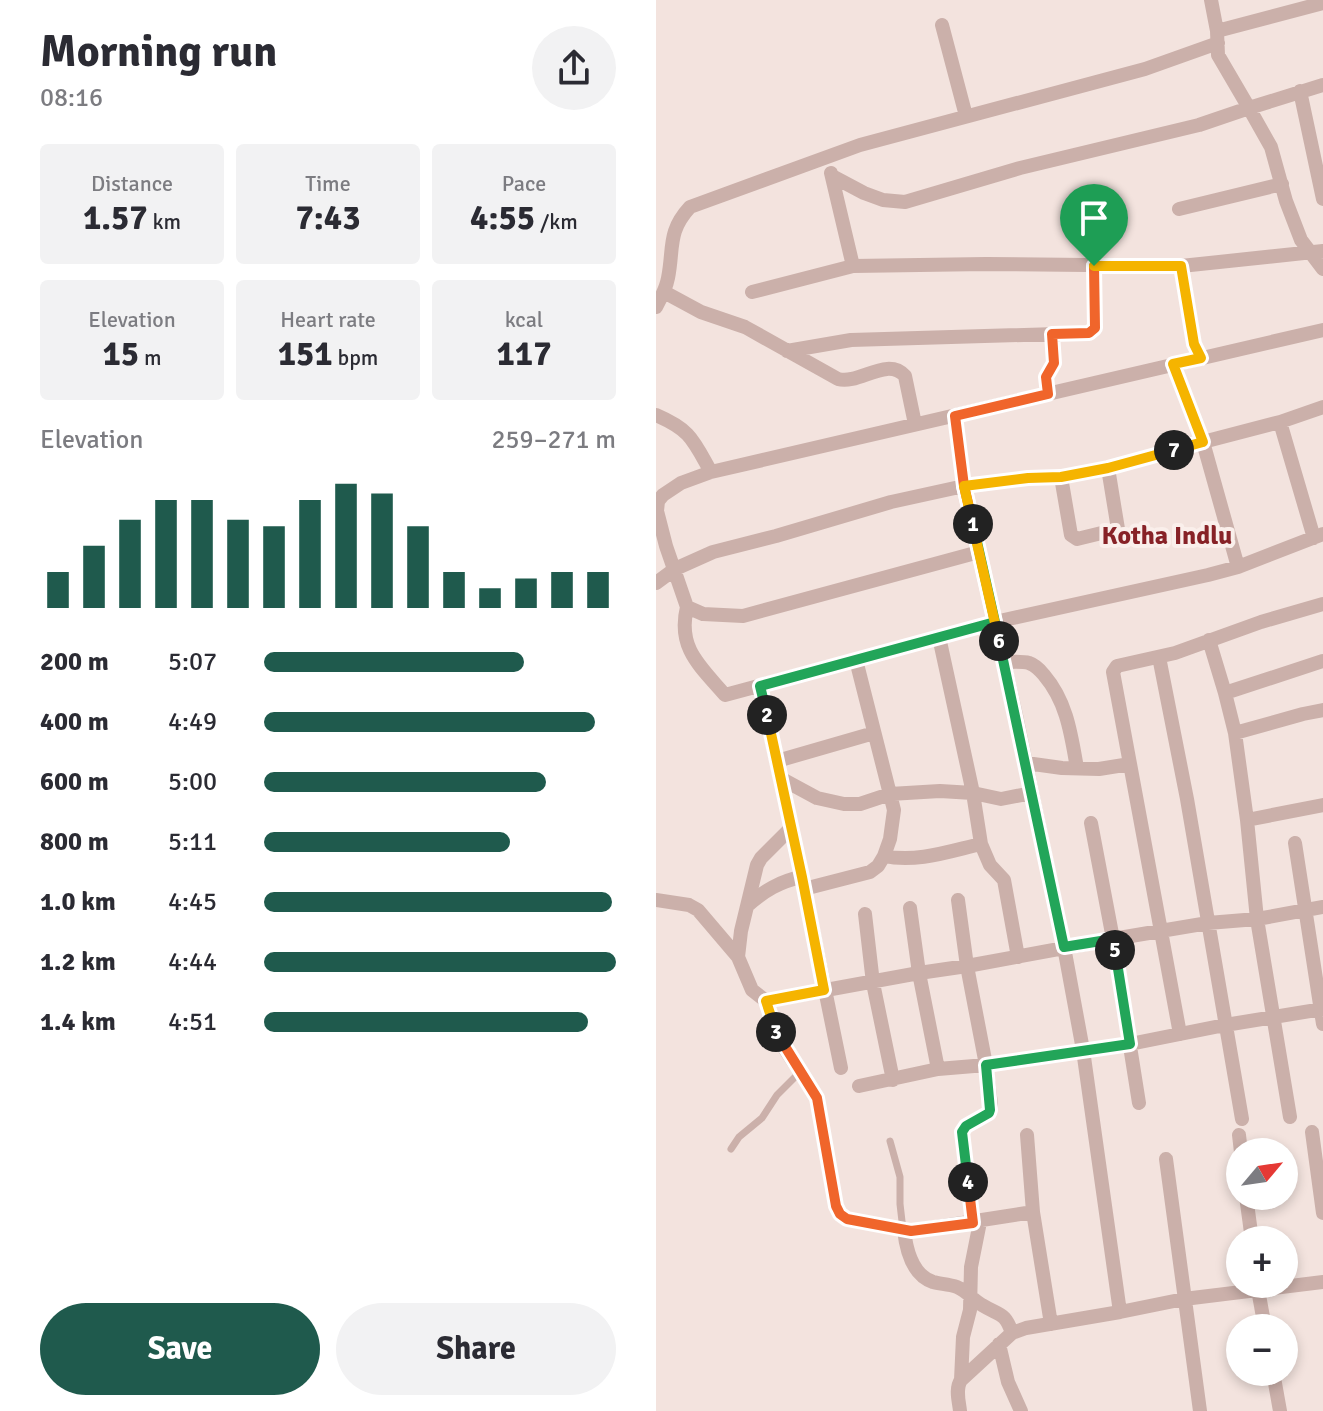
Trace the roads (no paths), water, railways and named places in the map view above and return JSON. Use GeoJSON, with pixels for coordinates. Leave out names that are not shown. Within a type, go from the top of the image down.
{"type":"FeatureCollection","features":[{"type":"Feature","properties":{"kind":"street"},"geometry":{"type":"LineString","coordinates":[[1211,0],[1218,55],[1271,147],[1294,224],[1316,252],[1323,269]]}},
{"type":"Feature","properties":{"kind":"street"},"geometry":{"type":"LineString","coordinates":[[656,307],[668,278],[674,230],[690,207],[894,135],[1145,69],[1217,37],[1323,3]]}},
{"type":"Feature","properties":{"kind":"street"},"geometry":{"type":"LineString","coordinates":[[942,25],[966,116]]}},
{"type":"Feature","properties":{"kind":"street"},"geometry":{"type":"LineString","coordinates":[[832,176],[883,200],[905,202],[1020,168],[1199,125],[1323,85]]}},
{"type":"Feature","properties":{"kind":"street"},"geometry":{"type":"LineString","coordinates":[[1300,91],[1323,199]]}},
{"type":"Feature","properties":{"kind":"street"},"geometry":{"type":"LineString","coordinates":[[828,157],[853,266]]}},
{"type":"Feature","properties":{"kind":"street"},"geometry":{"type":"LineString","coordinates":[[1179,209],[1282,184]]}},
{"type":"Feature","properties":{"kind":"street"},"geometry":{"type":"LineString","coordinates":[[752,292],[853,266],[1181,266],[1316,252]]}},
{"type":"Feature","properties":{"kind":"street"},"geometry":{"type":"LineString","coordinates":[[787,351],[851,340],[1089,333],[1095,328],[1094,266]]}},
{"type":"Feature","properties":{"kind":"street"},"geometry":{"type":"LineString","coordinates":[[1181,266],[1194,344],[1201,358]]}},
{"type":"Feature","properties":{"kind":"street"},"geometry":{"type":"LineString","coordinates":[[664,292],[701,312],[745,327],[838,379],[847,381],[873,372],[900,371],[905,376],[915,424]]}},
{"type":"Feature","properties":{"kind":"street"},"geometry":{"type":"LineString","coordinates":[[1280,422],[1318,536],[1238,567],[995,622],[725,695],[688,649],[684,635],[687,607],[659,528],[657,511],[658,501],[663,495],[681,483],[711,472],[1323,330]]}},
{"type":"Feature","properties":{"kind":"street"},"geometry":{"type":"LineString","coordinates":[[1048,394],[1046,377],[1054,363],[1052,334]]}},
{"type":"Feature","properties":{"kind":"street"},"geometry":{"type":"LineString","coordinates":[[1173,364],[1203,442],[1238,567]]}},
{"type":"Feature","properties":{"kind":"street"},"geometry":{"type":"LineString","coordinates":[[656,583],[675,569],[713,552],[891,502],[964,486],[1061,477],[1108,468],[1280,422],[1323,407]]}},
{"type":"Feature","properties":{"kind":"street"},"geometry":{"type":"LineString","coordinates":[[656,415],[677,424],[691,437],[711,472]]}},
{"type":"Feature","properties":{"kind":"street"},"geometry":{"type":"LineString","coordinates":[[955,416],[964,486],[1026,763],[1083,1050],[1120,1312]]}},
{"type":"Feature","properties":{"kind":"street"},"geometry":{"type":"LineString","coordinates":[[1061,477],[1071,535],[1077,539],[1118,529],[1108,468]]}},
{"type":"Feature","properties":{"kind":"street"},"geometry":{"type":"LineString","coordinates":[[687,607],[703,614],[743,616],[979,552]]}},
{"type":"Feature","properties":{"kind":"street"},"geometry":{"type":"LineString","coordinates":[[1180,1034],[1113,672],[1117,666],[1159,657],[1323,604]]}},
{"type":"Feature","properties":{"kind":"street"},"geometry":{"type":"LineString","coordinates":[[939,637],[981,844],[990,865],[1004,880],[1018,957]]}},
{"type":"Feature","properties":{"kind":"street"},"geometry":{"type":"LineString","coordinates":[[1209,640],[1235,733],[1257,919],[1290,1117]]}},
{"type":"Feature","properties":{"kind":"street"},"geometry":{"type":"LineString","coordinates":[[1159,657],[1187,799],[1242,1119]]}},
{"type":"Feature","properties":{"kind":"street"},"geometry":{"type":"LineString","coordinates":[[747,906],[763,892],[790,879],[803,883],[870,872],[884,856],[894,810],[856,660]]}},
{"type":"Feature","properties":{"kind":"street"},"geometry":{"type":"LineString","coordinates":[[1225,693],[1323,661]]}},
{"type":"Feature","properties":{"kind":"street"},"geometry":{"type":"LineString","coordinates":[[1004,662],[1030,663],[1051,683],[1067,717],[1077,768]]}},
{"type":"Feature","properties":{"kind":"street"},"geometry":{"type":"LineString","coordinates":[[760,686],[841,1068]]}},
{"type":"Feature","properties":{"kind":"street"},"geometry":{"type":"LineString","coordinates":[[1235,733],[1323,710]]}},
{"type":"Feature","properties":{"kind":"street"},"geometry":{"type":"LineString","coordinates":[[777,761],[874,733]]}},
{"type":"Feature","properties":{"kind":"street"},"geometry":{"type":"LineString","coordinates":[[1026,763],[1099,769],[1130,764]]}},
{"type":"Feature","properties":{"kind":"street"},"geometry":{"type":"LineString","coordinates":[[780,778],[817,798],[844,804],[860,804],[890,794],[940,791],[1001,799],[1032,793]]}},
{"type":"Feature","properties":{"kind":"street"},"geometry":{"type":"LineString","coordinates":[[1247,820],[1323,805]]}},
{"type":"Feature","properties":{"kind":"street"},"geometry":{"type":"LineString","coordinates":[[1091,823],[1139,1103]]}},
{"type":"Feature","properties":{"kind":"street"},"geometry":{"type":"LineString","coordinates":[[738,957],[757,865],[791,828]]}},
{"type":"Feature","properties":{"kind":"street"},"geometry":{"type":"LineString","coordinates":[[1295,843],[1323,1024]]}},
{"type":"Feature","properties":{"kind":"street"},"geometry":{"type":"LineString","coordinates":[[884,856],[917,858],[981,844]]}},
{"type":"Feature","properties":{"kind":"street"},"geometry":{"type":"LineString","coordinates":[[656,900],[694,907],[738,957],[752,990],[766,1001],[781,1043],[817,1098],[840,1214],[847,1219],[911,1231],[1033,1212]]}},
{"type":"Feature","properties":{"kind":"street"},"geometry":{"type":"LineString","coordinates":[[958,900],[986,1065],[990,1110],[962,1132],[976,1222],[961,1380]]}},
{"type":"Feature","properties":{"kind":"street"},"geometry":{"type":"LineString","coordinates":[[766,1001],[1064,947],[1323,907]]}},
{"type":"Feature","properties":{"kind":"street"},"geometry":{"type":"LineString","coordinates":[[910,908],[938,1069]]}},
{"type":"Feature","properties":{"kind":"street"},"geometry":{"type":"LineString","coordinates":[[865,914],[873,983],[893,1080]]}},
{"type":"Feature","properties":{"kind":"street"},"geometry":{"type":"LineString","coordinates":[[859,1086],[938,1069],[1130,1044],[1322,1009]]}},
{"type":"Feature","properties":{"kind":"street"},"geometry":{"type":"LineString","coordinates":[[1312,1132],[1323,1213]]}},
{"type":"Feature","properties":{"kind":"street"},"geometry":{"type":"LineString","coordinates":[[1027,1135],[1033,1212],[1051,1324]]}},
{"type":"Feature","properties":{"kind":"street"},"geometry":{"type":"LineString","coordinates":[[1166,1159],[1200,1411]]}},
{"type":"Feature","properties":{"kind":"street"},"geometry":{"type":"LineString","coordinates":[[904,1230],[906,1249],[924,1277],[931,1282],[954,1286],[982,1306],[1003,1315],[1012,1333]]}},
{"type":"Feature","properties":{"kind":"street"},"geometry":{"type":"LineString","coordinates":[[1298,1284],[1323,1282]]}},
{"type":"Feature","properties":{"kind":"street"},"geometry":{"type":"LineString","coordinates":[[960,1411],[958,1384],[1012,1333],[1226,1292]]}},
{"type":"Feature","properties":{"kind":"street"},"geometry":{"type":"LineString","coordinates":[[999,1344],[1008,1382],[1021,1411]]}},
{"type":"Feature","properties":{"kind":"street"},"geometry":{"type":"LineString","coordinates":[[1276,1386],[1280,1411]]}},
{"type":"Feature","properties":{"kind":"lane"},"geometry":{"type":"LineString","coordinates":[[731,1149],[762,1118],[777,1095],[800,1071]]}},
{"type":"Feature","properties":{"kind":"lane"},"geometry":{"type":"LineString","coordinates":[[890,1141],[900,1177],[904,1230]]}},
{"type":"Feature","properties":{"kind":"district","name":"Kotha Indlu"},"geometry":{"type":"Point","coordinates":[1167,535]}}]}
